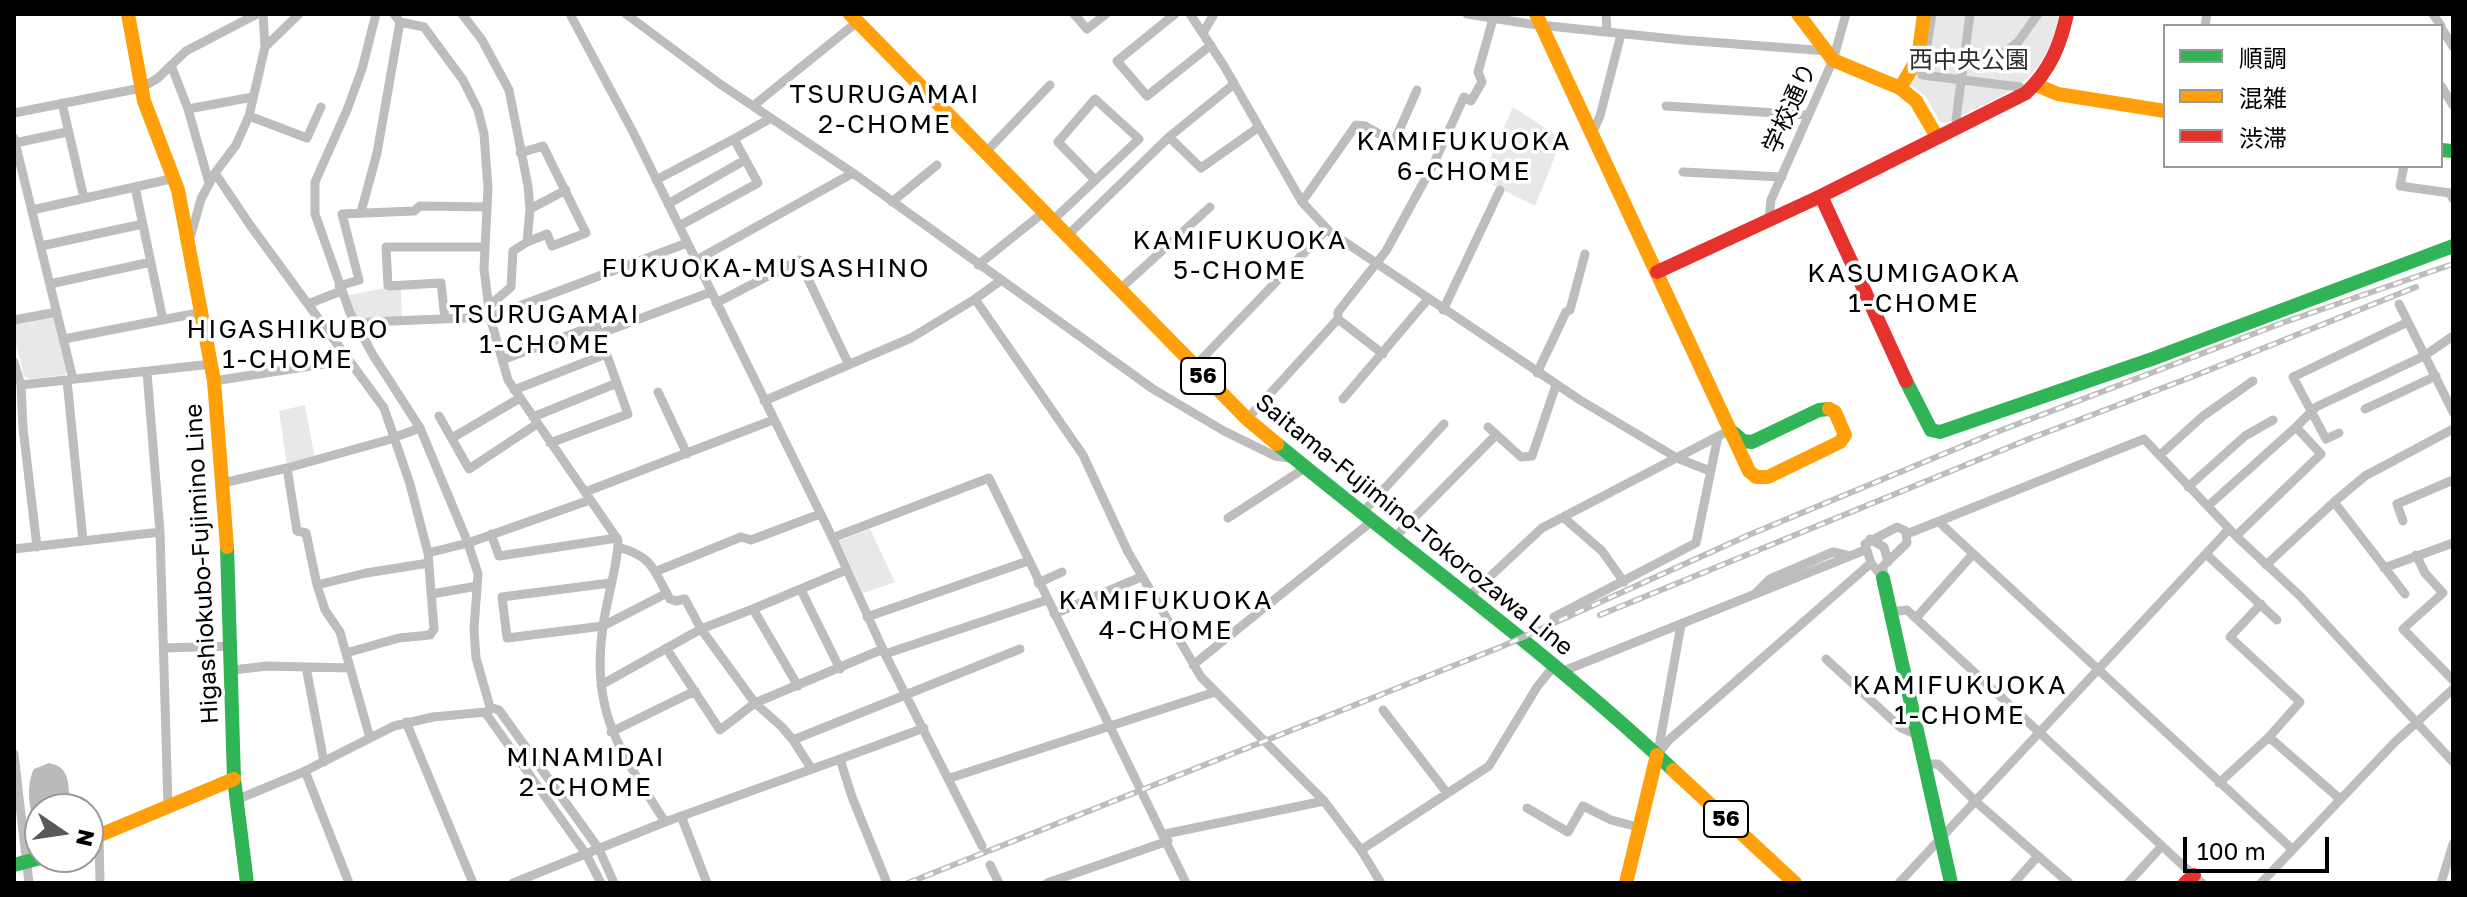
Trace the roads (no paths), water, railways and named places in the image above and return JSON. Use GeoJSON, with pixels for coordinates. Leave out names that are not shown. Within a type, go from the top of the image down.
{"type":"FeatureCollection","features":[{"type":"Feature","properties":{"kind":"street","name":"Higashiokubo-Fujimino Line"},"geometry":{"type":"LineString","coordinates":[[128,14],[141,88],[175,178],[212,364],[223,483],[232,646],[234,779],[247,883]]}},
{"type":"Feature","properties":{"kind":"street"},"geometry":{"type":"LineString","coordinates":[[14,113],[141,88],[158,78],[186,51],[260,14],[265,47],[249,116],[236,145],[209,183],[191,235],[188,236]]}},
{"type":"Feature","properties":{"kind":"street"},"geometry":{"type":"LineString","coordinates":[[265,47],[299,14]]}},
{"type":"Feature","properties":{"kind":"street"},"geometry":{"type":"LineString","coordinates":[[376,14],[362,69],[315,182],[315,214],[340,288],[357,325],[420,428],[468,543],[478,574],[474,629],[476,658],[488,710],[524,770],[586,854],[601,883]]}},
{"type":"Feature","properties":{"kind":"street"},"geometry":{"type":"LineString","coordinates":[[462,14],[509,90],[528,186],[530,209],[527,242]]}},
{"type":"Feature","properties":{"kind":"street"},"geometry":{"type":"LineString","coordinates":[[570,14],[679,226],[832,538],[884,652],[982,846]]}},
{"type":"Feature","properties":{"kind":"street"},"geometry":{"type":"LineString","coordinates":[[626,14],[1153,389],[1224,431],[1275,456],[1298,463]]}},
{"type":"Feature","properties":{"kind":"street"},"geometry":{"type":"LineString","coordinates":[[1074,14],[1087,29],[1106,14]]}},
{"type":"Feature","properties":{"kind":"street"},"geometry":{"type":"LineString","coordinates":[[1175,14],[1117,61],[1147,96],[1211,45]]}},
{"type":"Feature","properties":{"kind":"street"},"geometry":{"type":"LineString","coordinates":[[1190,14],[1302,202],[1327,229],[1537,373],[1677,458],[1710,471]]}},
{"type":"Feature","properties":{"kind":"street"},"geometry":{"type":"LineString","coordinates":[[1203,33],[1214,14]]}},
{"type":"Feature","properties":{"kind":"street"},"geometry":{"type":"LineString","coordinates":[[1467,14],[1831,56],[1900,88],[1916,101],[1937,137]]}},
{"type":"Feature","properties":{"kind":"street"},"geometry":{"type":"LineString","coordinates":[[1606,14],[1607,32]]}},
{"type":"Feature","properties":{"kind":"street"},"geometry":{"type":"LineString","coordinates":[[1798,14],[1831,56]]}},
{"type":"Feature","properties":{"kind":"street","name":"学校通り"},"geometry":{"type":"LineString","coordinates":[[1769,218],[1771,200],[1808,115],[1846,14]]}},
{"type":"Feature","properties":{"kind":"street"},"geometry":{"type":"LineString","coordinates":[[1900,88],[1918,58],[1924,14]]}},
{"type":"Feature","properties":{"kind":"street"},"geometry":{"type":"LineString","coordinates":[[1932,14],[1922,75],[2020,87]]}},
{"type":"Feature","properties":{"kind":"street"},"geometry":{"type":"LineString","coordinates":[[1956,120],[1970,14]]}},
{"type":"Feature","properties":{"kind":"street"},"geometry":{"type":"LineString","coordinates":[[1964,56],[1994,60],[2018,42],[2038,14]]}},
{"type":"Feature","properties":{"kind":"street"},"geometry":{"type":"LineString","coordinates":[[1657,272],[1821,196],[2015,100],[2042,80],[2062,40],[2067,14]]}},
{"type":"Feature","properties":{"kind":"street"},"geometry":{"type":"LineString","coordinates":[[361,212],[375,162],[397,18],[424,27],[463,80],[478,110],[484,134],[488,188],[483,247],[490,317],[502,360],[517,394],[618,542],[642,555],[657,571],[670,599],[685,599],[701,629],[755,703],[782,727],[811,768]]}},
{"type":"Feature","properties":{"kind":"street"},"geometry":{"type":"LineString","coordinates":[[753,106],[854,18]]}},
{"type":"Feature","properties":{"kind":"street","name":"Saitama-Fujimino-Tokorozawa Line"},"geometry":{"type":"LineString","coordinates":[[854,18],[1247,419],[1557,669],[1657,755],[1795,883]]}},
{"type":"Feature","properties":{"kind":"street"},"geometry":{"type":"LineString","coordinates":[[1247,419],[1338,319],[1338,312],[1377,265],[1433,165],[1464,97],[1471,101],[1482,82],[1478,72],[1493,19]]}},
{"type":"Feature","properties":{"kind":"street"},"geometry":{"type":"LineString","coordinates":[[1538,20],[1657,272],[1724,433],[1749,471],[1756,477],[1768,477],[1840,442],[1845,435],[1835,412],[1828,408],[1817,411],[1754,442],[1747,450],[1745,463]]}},
{"type":"Feature","properties":{"kind":"street"},"geometry":{"type":"LineString","coordinates":[[2443,30],[2453,47]]}},
{"type":"Feature","properties":{"kind":"street"},"geometry":{"type":"LineString","coordinates":[[1592,134],[1600,116],[1621,34]]}},
{"type":"Feature","properties":{"kind":"street"},"geometry":{"type":"LineString","coordinates":[[171,65],[188,109],[209,183]]}},
{"type":"Feature","properties":{"kind":"street"},"geometry":{"type":"LineString","coordinates":[[1068,235],[1169,137],[1234,84]]}},
{"type":"Feature","properties":{"kind":"street"},"geometry":{"type":"LineString","coordinates":[[986,152],[1050,85]]}},
{"type":"Feature","properties":{"kind":"street"},"geometry":{"type":"LineString","coordinates":[[2036,85],[2058,94],[2163,111]]}},
{"type":"Feature","properties":{"kind":"street"},"geometry":{"type":"LineString","coordinates":[[1302,202],[1356,125],[1365,126],[1394,142],[1417,90]]}},
{"type":"Feature","properties":{"kind":"street"},"geometry":{"type":"LineString","coordinates":[[188,109],[253,97]]}},
{"type":"Feature","properties":{"kind":"street"},"geometry":{"type":"LineString","coordinates":[[978,265],[1095,180],[1139,139],[1095,99],[1058,142],[1095,180]]}},
{"type":"Feature","properties":{"kind":"street"},"geometry":{"type":"LineString","coordinates":[[62,103],[84,198]]}},
{"type":"Feature","properties":{"kind":"street"},"geometry":{"type":"LineString","coordinates":[[1666,106],[1808,115]]}},
{"type":"Feature","properties":{"kind":"street"},"geometry":{"type":"LineString","coordinates":[[249,116],[307,138],[321,107]]}},
{"type":"Feature","properties":{"kind":"street"},"geometry":{"type":"LineString","coordinates":[[656,180],[771,118]]}},
{"type":"Feature","properties":{"kind":"street"},"geometry":{"type":"LineString","coordinates":[[1169,137],[1201,168],[1259,127]]}},
{"type":"Feature","properties":{"kind":"street"},"geometry":{"type":"LineString","coordinates":[[67,132],[14,140],[64,339],[83,541]]}},
{"type":"Feature","properties":{"kind":"street"},"geometry":{"type":"LineString","coordinates":[[679,226],[758,183],[734,139]]}},
{"type":"Feature","properties":{"kind":"street"},"geometry":{"type":"LineString","coordinates":[[489,306],[511,287],[513,251],[547,234],[552,246],[586,233],[543,146],[520,153]]}},
{"type":"Feature","properties":{"kind":"street"},"geometry":{"type":"LineString","coordinates":[[668,204],[745,160]]}},
{"type":"Feature","properties":{"kind":"street"},"geometry":{"type":"LineString","coordinates":[[892,202],[937,165]]}},
{"type":"Feature","properties":{"kind":"street"},"geometry":{"type":"LineString","coordinates":[[2404,168],[2400,186],[2450,193],[2453,199]]}},
{"type":"Feature","properties":{"kind":"street"},"geometry":{"type":"LineString","coordinates":[[1683,172],[1782,177]]}},
{"type":"Feature","properties":{"kind":"street"},"geometry":{"type":"LineString","coordinates":[[215,173],[384,408],[429,558],[434,629],[430,635],[399,638],[346,653]]}},
{"type":"Feature","properties":{"kind":"street"},"geometry":{"type":"LineString","coordinates":[[695,261],[853,173]]}},
{"type":"Feature","properties":{"kind":"street"},"geometry":{"type":"LineString","coordinates":[[32,210],[175,178]]}},
{"type":"Feature","properties":{"kind":"street"},"geometry":{"type":"LineString","coordinates":[[135,187],[163,320]]}},
{"type":"Feature","properties":{"kind":"street"},"geometry":{"type":"LineString","coordinates":[[530,209],[566,190]]}},
{"type":"Feature","properties":{"kind":"street"},"geometry":{"type":"LineString","coordinates":[[1443,310],[1500,190]]}},
{"type":"Feature","properties":{"kind":"street"},"geometry":{"type":"LineString","coordinates":[[1821,196],[1923,418],[1931,430],[1937,432],[2152,359],[2453,246]]}},
{"type":"Feature","properties":{"kind":"street"},"geometry":{"type":"LineString","coordinates":[[308,304],[359,280],[342,214],[414,211],[420,206],[486,207]]}},
{"type":"Feature","properties":{"kind":"street"},"geometry":{"type":"LineString","coordinates":[[1120,289],[1210,207]]}},
{"type":"Feature","properties":{"kind":"street"},"geometry":{"type":"LineString","coordinates":[[41,246],[143,224]]}},
{"type":"Feature","properties":{"kind":"street"},"geometry":{"type":"LineString","coordinates":[[1194,367],[1327,229]]}},
{"type":"Feature","properties":{"kind":"street"},"geometry":{"type":"LineString","coordinates":[[357,325],[490,317],[687,243]]}},
{"type":"Feature","properties":{"kind":"street"},"geometry":{"type":"LineString","coordinates":[[445,319],[441,283],[388,286],[386,247],[483,247]]}},
{"type":"Feature","properties":{"kind":"street"},"geometry":{"type":"LineString","coordinates":[[1537,373],[1566,312],[1570,310],[1585,254]]}},
{"type":"Feature","properties":{"kind":"street"},"geometry":{"type":"LineString","coordinates":[[716,303],[799,260],[849,365]]}},
{"type":"Feature","properties":{"kind":"street"},"geometry":{"type":"LineString","coordinates":[[50,284],[151,262]]}},
{"type":"Feature","properties":{"kind":"street"},"geometry":{"type":"LineString","coordinates":[[764,401],[911,338],[1000,281]]}},
{"type":"Feature","properties":{"kind":"street"},"geometry":{"type":"LineString","coordinates":[[599,334],[711,292]]}},
{"type":"Feature","properties":{"kind":"street"},"geometry":{"type":"LineString","coordinates":[[975,299],[1083,455],[1107,512],[1141,577],[1193,665],[1215,692],[1324,801],[1361,850],[1381,883]]}},
{"type":"Feature","properties":{"kind":"street"},"geometry":{"type":"LineString","coordinates":[[1343,399],[1428,299]]}},
{"type":"Feature","properties":{"kind":"street"},"geometry":{"type":"LineString","coordinates":[[2399,304],[2453,412]]}},
{"type":"Feature","properties":{"kind":"street"},"geometry":{"type":"LineString","coordinates":[[14,320],[57,312]]}},
{"type":"Feature","properties":{"kind":"street"},"geometry":{"type":"LineString","coordinates":[[64,339],[203,312]]}},
{"type":"Feature","properties":{"kind":"street"},"geometry":{"type":"LineString","coordinates":[[1338,319],[1383,354]]}},
{"type":"Feature","properties":{"kind":"street"},"geometry":{"type":"LineString","coordinates":[[2339,433],[2326,439],[2293,377],[2408,322]]}},
{"type":"Feature","properties":{"kind":"street"},"geometry":{"type":"LineString","coordinates":[[502,360],[596,325],[628,414],[550,443]]}},
{"type":"Feature","properties":{"kind":"street"},"geometry":{"type":"LineString","coordinates":[[2208,506],[2311,412],[2424,356],[2453,336]]}},
{"type":"Feature","properties":{"kind":"street"},"geometry":{"type":"LineString","coordinates":[[452,438],[517,394],[606,354]]}},
{"type":"Feature","properties":{"kind":"street"},"geometry":{"type":"LineString","coordinates":[[214,381],[349,360]]}},
{"type":"Feature","properties":{"kind":"street"},"geometry":{"type":"LineString","coordinates":[[14,362],[21,385],[37,547]]}},
{"type":"Feature","properties":{"kind":"street"},"geometry":{"type":"LineString","coordinates":[[21,385],[212,364]]}},
{"type":"Feature","properties":{"kind":"street"},"geometry":{"type":"LineString","coordinates":[[147,372],[160,532],[168,806]]}},
{"type":"Feature","properties":{"kind":"street"},"geometry":{"type":"LineString","coordinates":[[2365,409],[2436,376]]}},
{"type":"Feature","properties":{"kind":"street"},"geometry":{"type":"LineString","coordinates":[[2160,455],[2203,416],[2253,381]]}},
{"type":"Feature","properties":{"kind":"street"},"geometry":{"type":"LineString","coordinates":[[439,416],[469,469],[535,420],[617,383]]}},
{"type":"Feature","properties":{"kind":"street"},"geometry":{"type":"LineString","coordinates":[[1394,538],[1492,431],[1521,457],[1532,456],[1556,385]]}},
{"type":"Feature","properties":{"kind":"street"},"geometry":{"type":"LineString","coordinates":[[658,392],[687,454]]}},
{"type":"Feature","properties":{"kind":"street"},"geometry":{"type":"LineString","coordinates":[[317,585],[429,558],[773,420]]}},
{"type":"Feature","properties":{"kind":"street"},"geometry":{"type":"LineString","coordinates":[[2188,487],[2245,436],[2273,420]]}},
{"type":"Feature","properties":{"kind":"street"},"geometry":{"type":"LineString","coordinates":[[1193,665],[1366,518],[1444,424]]}},
{"type":"Feature","properties":{"kind":"street"},"geometry":{"type":"LineString","coordinates":[[1899,883],[2206,554],[2321,454],[2296,427]]}},
{"type":"Feature","properties":{"kind":"street"},"geometry":{"type":"LineString","coordinates":[[223,483],[395,438],[420,428]]}},
{"type":"Feature","properties":{"kind":"street"},"geometry":{"type":"LineString","coordinates":[[2266,565],[2365,476],[2453,429]]}},
{"type":"Feature","properties":{"kind":"street"},"geometry":{"type":"LineString","coordinates":[[1724,433],[1754,442]]}},
{"type":"Feature","properties":{"kind":"street"},"geometry":{"type":"LineString","coordinates":[[1467,598],[1542,528],[1724,433]]}},
{"type":"Feature","properties":{"kind":"street"},"geometry":{"type":"LineString","coordinates":[[1554,617],[1696,543],[1710,471],[1724,433]]}},
{"type":"Feature","properties":{"kind":"street"},"geometry":{"type":"LineString","coordinates":[[1907,534],[2144,439],[2232,532],[2300,596],[2453,762]]}},
{"type":"Feature","properties":{"kind":"street"},"geometry":{"type":"LineString","coordinates":[[1228,518],[1298,463]]}},
{"type":"Feature","properties":{"kind":"street"},"geometry":{"type":"LineString","coordinates":[[287,468],[297,531],[306,533],[317,585],[325,610],[340,632],[370,738]]}},
{"type":"Feature","properties":{"kind":"street"},"geometry":{"type":"LineString","coordinates":[[832,538],[989,478],[1186,883]]}},
{"type":"Feature","properties":{"kind":"street"},"geometry":{"type":"LineString","coordinates":[[2403,521],[2397,504],[2453,480]]}},
{"type":"Feature","properties":{"kind":"street"},"geometry":{"type":"LineString","coordinates":[[2334,502],[2405,594]]}},
{"type":"Feature","properties":{"kind":"street"},"geometry":{"type":"LineString","coordinates":[[657,571],[741,537],[751,540],[820,514]]}},
{"type":"Feature","properties":{"kind":"street"},"geometry":{"type":"LineString","coordinates":[[1563,517],[1602,551],[1624,582]]}},
{"type":"Feature","properties":{"kind":"street"},"geometry":{"type":"LineString","coordinates":[[1939,522],[2292,849]]}},
{"type":"Feature","properties":{"kind":"street"},"geometry":{"type":"LineString","coordinates":[[1907,534],[1897,527],[1870,539],[1865,544],[1865,550],[1879,567],[1951,883]]}},
{"type":"Feature","properties":{"kind":"street"},"geometry":{"type":"LineString","coordinates":[[14,549],[160,532]]}},
{"type":"Feature","properties":{"kind":"street"},"geometry":{"type":"LineString","coordinates":[[491,534],[499,556],[618,542]]}},
{"type":"Feature","properties":{"kind":"street"},"geometry":{"type":"LineString","coordinates":[[1657,755],[1670,739],[1905,545],[1907,534]]}},
{"type":"Feature","properties":{"kind":"street"},"geometry":{"type":"LineString","coordinates":[[1870,539],[1884,547],[1888,554],[1879,567]]}},
{"type":"Feature","properties":{"kind":"street"},"geometry":{"type":"LineString","coordinates":[[618,542],[603,626],[601,685],[611,732],[665,822]]}},
{"type":"Feature","properties":{"kind":"street"},"geometry":{"type":"LineString","coordinates":[[2384,568],[2453,543]]}},
{"type":"Feature","properties":{"kind":"street"},"geometry":{"type":"LineString","coordinates":[[1361,850],[1489,766],[1537,687],[1557,669],[1681,625],[1865,550]]}},
{"type":"Feature","properties":{"kind":"street"},"geometry":{"type":"LineString","coordinates":[[1916,618],[1973,554]]}},
{"type":"Feature","properties":{"kind":"street"},"geometry":{"type":"LineString","coordinates":[[2206,554],[2277,620]]}},
{"type":"Feature","properties":{"kind":"street"},"geometry":{"type":"LineString","coordinates":[[2416,555],[2425,573],[2443,593],[2403,629],[2453,680]]}},
{"type":"Feature","properties":{"kind":"street"},"geometry":{"type":"LineString","coordinates":[[867,617],[1028,561]]}},
{"type":"Feature","properties":{"kind":"street"},"geometry":{"type":"LineString","coordinates":[[601,685],[701,629],[846,570]]}},
{"type":"Feature","properties":{"kind":"street"},"geometry":{"type":"LineString","coordinates":[[1038,583],[1062,572]]}},
{"type":"Feature","properties":{"kind":"street"},"geometry":{"type":"LineString","coordinates":[[1054,614],[1141,577]]}},
{"type":"Feature","properties":{"kind":"street"},"geometry":{"type":"LineString","coordinates":[[610,583],[502,597],[507,638],[603,626],[667,593]]}},
{"type":"Feature","properties":{"kind":"street"},"geometry":{"type":"LineString","coordinates":[[432,594],[477,586]]}},
{"type":"Feature","properties":{"kind":"street"},"geometry":{"type":"LineString","coordinates":[[801,590],[840,669]]}},
{"type":"Feature","properties":{"kind":"street"},"geometry":{"type":"LineString","coordinates":[[666,648],[720,730],[755,703],[840,669],[1047,600]]}},
{"type":"Feature","properties":{"kind":"street"},"geometry":{"type":"LineString","coordinates":[[2219,783],[2269,737],[2300,702],[2230,637],[2261,604]]}},
{"type":"Feature","properties":{"kind":"street"},"geometry":{"type":"LineString","coordinates":[[753,609],[798,686]]}},
{"type":"Feature","properties":{"kind":"street"},"geometry":{"type":"LineString","coordinates":[[1890,612],[1904,609],[1916,618],[2162,846],[2194,880]]}},
{"type":"Feature","properties":{"kind":"street"},"geometry":{"type":"LineString","coordinates":[[1626,883],[1657,755],[1681,625]]}},
{"type":"Feature","properties":{"kind":"street"},"geometry":{"type":"LineString","coordinates":[[164,648],[232,646]]}},
{"type":"Feature","properties":{"kind":"street"},"geometry":{"type":"LineString","coordinates":[[793,740],[1020,649]]}},
{"type":"Feature","properties":{"kind":"street"},"geometry":{"type":"LineString","coordinates":[[1826,659],[1901,728],[1917,735]]}},
{"type":"Feature","properties":{"kind":"street"},"geometry":{"type":"LineString","coordinates":[[233,670],[267,666],[350,668]]}},
{"type":"Feature","properties":{"kind":"street"},"geometry":{"type":"LineString","coordinates":[[306,667],[324,762]]}},
{"type":"Feature","properties":{"kind":"street"},"geometry":{"type":"LineString","coordinates":[[2268,880],[2292,849],[2340,799],[2453,689]]}},
{"type":"Feature","properties":{"kind":"street"},"geometry":{"type":"LineString","coordinates":[[611,732],[695,691]]}},
{"type":"Feature","properties":{"kind":"street"},"geometry":{"type":"LineString","coordinates":[[950,778],[1215,692]]}},
{"type":"Feature","properties":{"kind":"street"},"geometry":{"type":"LineString","coordinates":[[2444,699],[2453,709]]}},
{"type":"Feature","properties":{"kind":"street"},"geometry":{"type":"LineString","coordinates":[[236,800],[305,771],[406,722],[499,710],[599,849],[614,883]]}},
{"type":"Feature","properties":{"kind":"street"},"geometry":{"type":"LineString","coordinates":[[1383,710],[1447,793]]}},
{"type":"Feature","properties":{"kind":"street"},"geometry":{"type":"LineString","coordinates":[[406,722],[473,883]]}},
{"type":"Feature","properties":{"kind":"street"},"geometry":{"type":"LineString","coordinates":[[513,883],[665,822],[924,728]]}},
{"type":"Feature","properties":{"kind":"street"},"geometry":{"type":"LineString","coordinates":[[2269,737],[2340,799]]}},
{"type":"Feature","properties":{"kind":"street"},"geometry":{"type":"LineString","coordinates":[[14,754],[20,864],[29,883]]}},
{"type":"Feature","properties":{"kind":"street"},"geometry":{"type":"LineString","coordinates":[[840,759],[887,883]]}},
{"type":"Feature","properties":{"kind":"street"},"geometry":{"type":"LineString","coordinates":[[1924,764],[1938,764],[1975,801],[2069,883]]}},
{"type":"Feature","properties":{"kind":"street"},"geometry":{"type":"LineString","coordinates":[[305,771],[349,883]]}},
{"type":"Feature","properties":{"kind":"street"},"geometry":{"type":"LineString","coordinates":[[104,833],[234,779]]}},
{"type":"Feature","properties":{"kind":"street"},"geometry":{"type":"LineString","coordinates":[[1047,883],[1166,838],[1324,801]]}},
{"type":"Feature","properties":{"kind":"street"},"geometry":{"type":"LineString","coordinates":[[1527,808],[1568,832],[1583,806],[1611,820],[1638,827]]}},
{"type":"Feature","properties":{"kind":"street"},"geometry":{"type":"LineString","coordinates":[[681,816],[707,883]]}},
{"type":"Feature","properties":{"kind":"street"},"geometry":{"type":"LineString","coordinates":[[2441,883],[2453,844]]}},
{"type":"Feature","properties":{"kind":"street"},"geometry":{"type":"LineString","coordinates":[[2128,883],[2162,846]]}},
{"type":"Feature","properties":{"kind":"street"},"geometry":{"type":"LineString","coordinates":[[2014,883],[2038,856]]}},
{"type":"Feature","properties":{"kind":"street"},"geometry":{"type":"LineString","coordinates":[[990,865],[999,883]]}},
{"type":"Feature","properties":{"kind":"railway"},"geometry":{"type":"LineString","coordinates":[[908,883],[1503,646],[1751,534],[1994,433],[2282,323],[2453,264]]}},
{"type":"Feature","properties":{"kind":"railway"},"geometry":{"type":"LineString","coordinates":[[1600,615],[2029,439],[2416,287]]}},
{"type":"Feature","properties":{"kind":"district","name":"TSURUGAMAI 2-CHOME"},"geometry":{"type":"Point","coordinates":[885,110]}},
{"type":"Feature","properties":{"kind":"district","name":"KAMIFUKUOKA 6-CHOME"},"geometry":{"type":"Point","coordinates":[1464,157]}},
{"type":"Feature","properties":{"kind":"district","name":"KAMIFUKUOKA 5-CHOME"},"geometry":{"type":"Point","coordinates":[1240,256]}},
{"type":"Feature","properties":{"kind":"district","name":"FUKUOKA-MUSASHINO"},"geometry":{"type":"Point","coordinates":[766,269]}},
{"type":"Feature","properties":{"kind":"district","name":"KASUMIGAOKA 1-CHOME"},"geometry":{"type":"Point","coordinates":[1914,289]}},
{"type":"Feature","properties":{"kind":"district","name":"TSURUGAMAI 1-CHOME"},"geometry":{"type":"Point","coordinates":[545,330]}},
{"type":"Feature","properties":{"kind":"district","name":"HIGASHIKUBO 1-CHOME"},"geometry":{"type":"Point","coordinates":[288,345]}},
{"type":"Feature","properties":{"kind":"district","name":"KAMIFUKUOKA 4-CHOME"},"geometry":{"type":"Point","coordinates":[1166,616]}},
{"type":"Feature","properties":{"kind":"district","name":"KAMIFUKUOKA 1-CHOME"},"geometry":{"type":"Point","coordinates":[1960,701]}},
{"type":"Feature","properties":{"kind":"district","name":"MINAMIDAI 2-CHOME"},"geometry":{"type":"Point","coordinates":[586,773]}},
{"type":"Feature","properties":{"kind":"park label","name":"西中央公園"},"geometry":{"type":"Point","coordinates":[1969,60]}}]}
